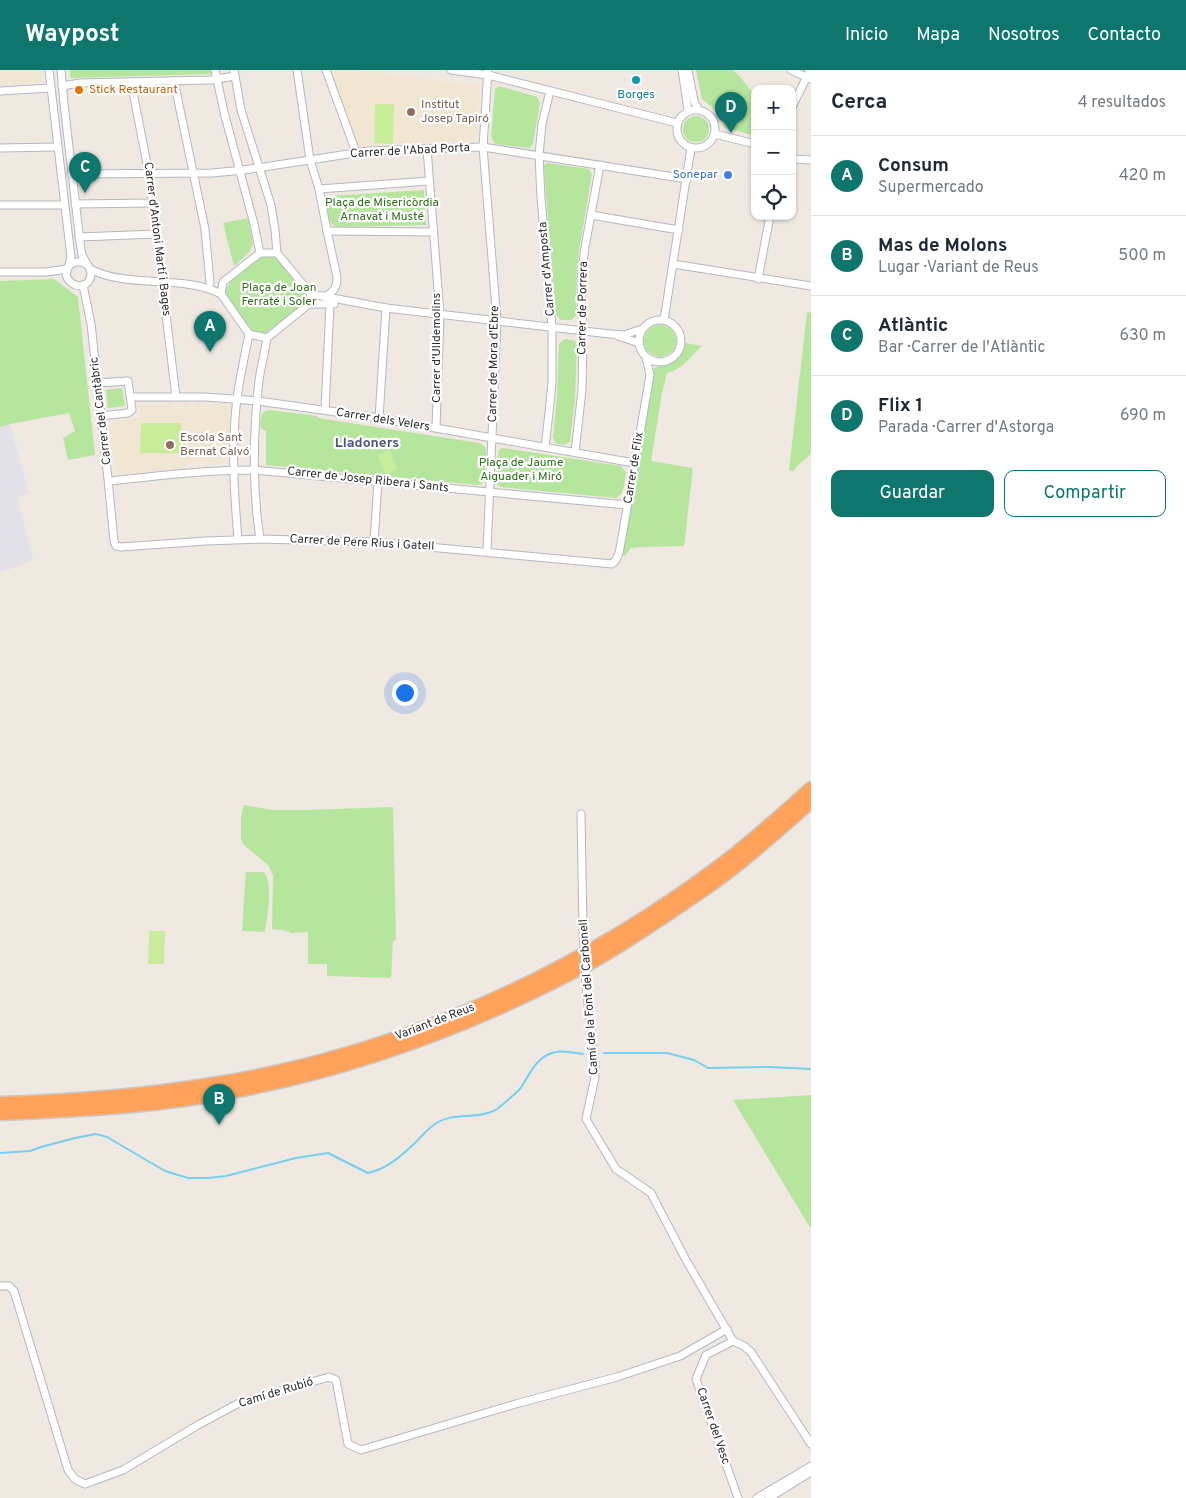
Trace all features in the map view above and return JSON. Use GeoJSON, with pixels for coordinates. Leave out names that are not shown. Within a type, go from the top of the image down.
{"type":"FeatureCollection","features":[{"type":"Feature","properties":{"kind":"highway","name":"Variant de Reus"},"geometry":{"type":"LineString","coordinates":[[0,1103],[128,1096],[266,1074],[392,1039],[450,1018],[516,989],[589,951],[648,915],[719,866],[769,826],[811,788]]}},
{"type":"Feature","properties":{"kind":"highway","name":"Variant de Reus"},"geometry":{"type":"LineString","coordinates":[[0,1114],[76,1111],[218,1095],[334,1068],[455,1028],[521,998],[592,962],[648,928],[725,875],[776,834],[811,802]]}},
{"type":"Feature","properties":{"kind":"street"},"geometry":{"type":"LineString","coordinates":[[49,70],[71,257],[68,270],[72,284],[78,286],[95,278],[108,276],[201,286],[221,294],[249,334],[268,338]]}},
{"type":"Feature","properties":{"kind":"street"},"geometry":{"type":"LineString","coordinates":[[61,70],[79,237],[82,254],[91,274],[86,283]]}},
{"type":"Feature","properties":{"kind":"street"},"geometry":{"type":"LineString","coordinates":[[215,70],[260,253]]}},
{"type":"Feature","properties":{"kind":"street"},"geometry":{"type":"LineString","coordinates":[[297,70],[310,160],[319,189],[337,277],[337,285],[334,292],[325,297]]}},
{"type":"Feature","properties":{"kind":"street"},"geometry":{"type":"LineString","coordinates":[[326,70],[356,152]]}},
{"type":"Feature","properties":{"kind":"street"},"geometry":{"type":"LineString","coordinates":[[451,70],[488,73],[550,91],[677,123]]}},
{"type":"Feature","properties":{"kind":"street"},"geometry":{"type":"LineString","coordinates":[[682,70],[688,111]]}},
{"type":"Feature","properties":{"kind":"street"},"geometry":{"type":"LineString","coordinates":[[688,70],[694,101],[698,109]]}},
{"type":"Feature","properties":{"kind":"street"},"geometry":{"type":"LineString","coordinates":[[791,70],[809,75],[796,99]]}},
{"type":"Feature","properties":{"kind":"street"},"geometry":{"type":"LineString","coordinates":[[62,86],[80,83],[217,79],[235,73],[241,110],[270,205],[277,252],[311,294],[386,308],[610,334],[624,335],[642,328],[650,322],[664,320],[677,328],[680,336],[681,344],[674,356],[667,361],[658,362],[646,357],[641,351],[639,343],[642,328]]}},
{"type":"Feature","properties":{"kind":"street","name":"Carrer de Mora d'Ebre"},"geometry":{"type":"LineString","coordinates":[[486,551],[497,321],[483,147],[488,73]]}},
{"type":"Feature","properties":{"kind":"street"},"geometry":{"type":"LineString","coordinates":[[174,81],[205,229],[210,283]]}},
{"type":"Feature","properties":{"kind":"street","name":"Carrer d'Antoni Martí i Bages"},"geometry":{"type":"LineString","coordinates":[[131,82],[149,174],[176,397]]}},
{"type":"Feature","properties":{"kind":"street"},"geometry":{"type":"LineString","coordinates":[[0,91],[50,88]]}},
{"type":"Feature","properties":{"kind":"street","name":"Carrer d'Amposta"},"geometry":{"type":"LineString","coordinates":[[544,447],[552,382],[552,327],[539,155],[542,124],[550,91]]}},
{"type":"Feature","properties":{"kind":"street"},"geometry":{"type":"LineString","coordinates":[[698,109],[706,112],[711,117],[715,124],[715,134],[705,146],[691,148],[679,139],[676,130],[677,123],[681,116],[688,111],[698,109]]}},
{"type":"Feature","properties":{"kind":"street"},"geometry":{"type":"LineString","coordinates":[[715,134],[751,143]]}},
{"type":"Feature","properties":{"kind":"street"},"geometry":{"type":"LineString","coordinates":[[0,148],[58,147]]}},
{"type":"Feature","properties":{"kind":"street","name":"Carrer de l'Abad Porta"},"geometry":{"type":"LineString","coordinates":[[72,174],[240,171],[356,152],[483,147],[687,179]]}},
{"type":"Feature","properties":{"kind":"street"},"geometry":{"type":"LineString","coordinates":[[664,320],[691,148]]}},
{"type":"Feature","properties":{"kind":"street","name":"Carrer d'Ulldemolins"},"geometry":{"type":"LineString","coordinates":[[427,149],[440,314],[436,428]]}},
{"type":"Feature","properties":{"kind":"street"},"geometry":{"type":"LineString","coordinates":[[796,160],[811,160]]}},
{"type":"Feature","properties":{"kind":"street","name":"Carrer de Porrera"},"geometry":{"type":"LineString","coordinates":[[575,452],[582,390],[581,279],[590,215],[600,165]]}},
{"type":"Feature","properties":{"kind":"street"},"geometry":{"type":"LineString","coordinates":[[319,189],[429,180]]}},
{"type":"Feature","properties":{"kind":"street"},"geometry":{"type":"LineString","coordinates":[[75,204],[153,203]]}},
{"type":"Feature","properties":{"kind":"street"},"geometry":{"type":"LineString","coordinates":[[0,205],[64,205]]}},
{"type":"Feature","properties":{"kind":"street"},"geometry":{"type":"LineString","coordinates":[[590,215],[679,230]]}},
{"type":"Feature","properties":{"kind":"street"},"geometry":{"type":"LineString","coordinates":[[758,278],[769,220]]}},
{"type":"Feature","properties":{"kind":"street"},"geometry":{"type":"LineString","coordinates":[[327,231],[433,232]]}},
{"type":"Feature","properties":{"kind":"street"},"geometry":{"type":"LineString","coordinates":[[79,237],[157,234]]}},
{"type":"Feature","properties":{"kind":"street"},"geometry":{"type":"LineString","coordinates":[[201,286],[223,282],[260,253],[277,252]]}},
{"type":"Feature","properties":{"kind":"street"},"geometry":{"type":"LineString","coordinates":[[0,272],[68,270],[78,261],[108,276]]}},
{"type":"Feature","properties":{"kind":"street"},"geometry":{"type":"LineString","coordinates":[[673,264],[811,286]]}},
{"type":"Feature","properties":{"kind":"street"},"geometry":{"type":"LineString","coordinates":[[221,294],[223,282]]}},
{"type":"Feature","properties":{"kind":"street","name":"Carrer del Cantàbric"},"geometry":{"type":"LineString","coordinates":[[86,283],[109,481],[113,537]]}},
{"type":"Feature","properties":{"kind":"street"},"geometry":{"type":"LineString","coordinates":[[260,538],[256,510],[254,470],[259,379],[268,338],[309,304],[311,294]]}},
{"type":"Feature","properties":{"kind":"street"},"geometry":{"type":"LineString","coordinates":[[309,304],[364,305]]}},
{"type":"Feature","properties":{"kind":"street"},"geometry":{"type":"LineString","coordinates":[[325,410],[330,304]]}},
{"type":"Feature","properties":{"kind":"street"},"geometry":{"type":"LineString","coordinates":[[379,418],[386,308]]}},
{"type":"Feature","properties":{"kind":"street"},"geometry":{"type":"LineString","coordinates":[[238,539],[233,470],[237,399],[249,334]]}},
{"type":"Feature","properties":{"kind":"street"},"geometry":{"type":"LineString","coordinates":[[610,334],[639,343]]}},
{"type":"Feature","properties":{"kind":"street","name":"Carrer de Flix"},"geometry":{"type":"LineString","coordinates":[[646,357],[650,375]]}},
{"type":"Feature","properties":{"kind":"street","name":"Carrer de Flix"},"geometry":{"type":"LineString","coordinates":[[616,561],[628,505],[650,375],[658,362]]}},
{"type":"Feature","properties":{"kind":"street"},"geometry":{"type":"LineString","coordinates":[[97,383],[128,382],[131,397],[132,410],[128,413],[101,416]]}},
{"type":"Feature","properties":{"kind":"street","name":"Carrer dels Velers"},"geometry":{"type":"LineString","coordinates":[[131,397],[258,401],[379,418],[634,463]]}},
{"type":"Feature","properties":{"kind":"street","name":"Carrer de Josep Ribera i Sants"},"geometry":{"type":"LineString","coordinates":[[109,481],[181,473],[254,470],[628,505]]}},
{"type":"Feature","properties":{"kind":"street"},"geometry":{"type":"LineString","coordinates":[[374,542],[378,481]]}},
{"type":"Feature","properties":{"kind":"street","name":"Carrer de Pere Rius i Gatell"},"geometry":{"type":"LineString","coordinates":[[113,537],[116,546],[121,547],[260,538],[374,542],[486,551],[605,564],[612,564],[616,561]]}},
{"type":"Feature","properties":{"kind":"street","name":"Camí de la Font del Carbonell"},"geometry":{"type":"LineString","coordinates":[[581,814],[586,987],[595,1064],[595,1078],[586,1119],[616,1169],[651,1194],[686,1260],[733,1341]]}},
{"type":"Feature","properties":{"kind":"street","name":"Camí de Rubió"},"geometry":{"type":"LineString","coordinates":[[0,1286],[9,1286],[14,1291],[68,1470],[75,1479],[85,1484],[123,1470],[239,1403],[329,1377],[336,1380],[348,1444],[361,1450],[519,1403],[617,1377],[680,1356],[727,1329]]}},
{"type":"Feature","properties":{"kind":"street"},"geometry":{"type":"LineString","coordinates":[[733,1341],[751,1352],[811,1444]]}},
{"type":"Feature","properties":{"kind":"street","name":"Carrer del Vesc"},"geometry":{"type":"LineString","coordinates":[[733,1341],[706,1355],[696,1378],[738,1498]]}},
{"type":"Feature","properties":{"kind":"street"},"geometry":{"type":"LineString","coordinates":[[757,1498],[811,1466]]}},
{"type":"Feature","properties":{"kind":"street"},"geometry":{"type":"LineString","coordinates":[[769,1498],[811,1472]]}},
{"type":"Feature","properties":{"kind":"shaded area"},"geometry":{"type":"Polygon","coordinates":[[[0,70],[41,70],[42,78],[40,82],[0,85],[0,70]]]}},
{"type":"Feature","properties":{"kind":"shaded area","name":"Institut Josep Tapiró"},"geometry":{"type":"Polygon","coordinates":[[[328,70],[353,70],[480,86],[476,137],[471,141],[356,146],[328,70]]]}},
{"type":"Feature","properties":{"kind":"shaded area","name":"Escola Sant Bernat Calvó"},"geometry":{"type":"Polygon","coordinates":[[[165,403],[172,403],[171,409],[177,409],[177,403],[189,403],[189,409],[195,410],[195,403],[207,404],[207,410],[213,410],[213,404],[225,404],[230,412],[228,459],[223,464],[186,463],[186,467],[122,475],[115,467],[110,430],[115,421],[140,418],[141,405],[165,406],[165,403]]]}},
{"type":"Feature","properties":{"kind":"shaded area"},"geometry":{"type":"Polygon","coordinates":[[[10,424],[29,494],[17,497],[33,560],[0,572],[0,427],[10,424]]]}},
{"type":"Feature","properties":{"kind":"green space"},"geometry":{"type":"Polygon","coordinates":[[[70,70],[211,70],[211,74],[72,78],[70,77],[70,70]]]}},
{"type":"Feature","properties":{"kind":"green space"},"geometry":{"type":"Polygon","coordinates":[[[696,70],[733,70],[751,91],[751,135],[724,127],[718,112],[702,99],[696,70]]]}},
{"type":"Feature","properties":{"kind":"green space"},"geometry":{"type":"Polygon","coordinates":[[[499,86],[537,97],[540,103],[533,144],[530,148],[495,144],[491,137],[495,89],[499,86]]]}},
{"type":"Feature","properties":{"kind":"green space"},"geometry":{"type":"Polygon","coordinates":[[[375,104],[394,104],[393,144],[374,143],[375,104]]]}},
{"type":"Feature","properties":{"kind":"green space"},"geometry":{"type":"Polygon","coordinates":[[[696,116],[705,120],[709,129],[705,138],[696,142],[687,138],[683,129],[687,120],[696,116]]]}},
{"type":"Feature","properties":{"kind":"green space"},"geometry":{"type":"Polygon","coordinates":[[[548,163],[589,169],[592,174],[579,250],[576,278],[576,316],[571,320],[561,320],[556,315],[544,169],[544,165],[548,163]]]}},
{"type":"Feature","properties":{"kind":"green space","name":"Plaça de Misericòrdia Arnavat i Musté"},"geometry":{"type":"Polygon","coordinates":[[[424,190],[426,225],[337,227],[329,219],[325,202],[329,196],[424,190]]]}},
{"type":"Feature","properties":{"kind":"green space"},"geometry":{"type":"Polygon","coordinates":[[[248,218],[253,241],[251,249],[234,266],[223,223],[248,218]]]}},
{"type":"Feature","properties":{"kind":"green space","name":"Plaça de Joan Ferraté i Soler"},"geometry":{"type":"Polygon","coordinates":[[[263,256],[271,256],[280,262],[296,280],[306,297],[287,319],[262,335],[252,330],[227,299],[226,289],[231,281],[263,256]]]}},
{"type":"Feature","properties":{"kind":"green space"},"geometry":{"type":"Polygon","coordinates":[[[54,279],[78,297],[95,455],[68,460],[63,438],[75,431],[69,413],[0,427],[0,281],[54,279]]]}},
{"type":"Feature","properties":{"kind":"green space"},"geometry":{"type":"Polygon","coordinates":[[[811,312],[811,454],[793,471],[789,470],[807,313],[811,312]]]}},
{"type":"Feature","properties":{"kind":"green space"},"geometry":{"type":"Polygon","coordinates":[[[660,325],[671,330],[676,341],[671,352],[660,357],[649,352],[644,341],[649,330],[660,325]]]}},
{"type":"Feature","properties":{"kind":"green space"},"geometry":{"type":"Polygon","coordinates":[[[566,339],[575,341],[577,346],[575,399],[570,441],[564,445],[556,443],[553,438],[559,344],[566,339]]]}},
{"type":"Feature","properties":{"kind":"green space"},"geometry":{"type":"Polygon","coordinates":[[[685,343],[702,346],[683,365],[667,373],[651,461],[693,468],[684,546],[631,548],[625,556],[622,555],[654,369],[676,359],[685,343]]]}},
{"type":"Feature","properties":{"kind":"green space"},"geometry":{"type":"Polygon","coordinates":[[[122,388],[125,406],[108,408],[106,390],[122,388]]]}},
{"type":"Feature","properties":{"kind":"green space","name":"Plaça de Jaume Aiguader i Miró"},"geometry":{"type":"Polygon","coordinates":[[[269,410],[317,416],[318,418],[479,443],[486,449],[485,480],[482,484],[478,485],[266,465],[266,431],[261,428],[261,419],[262,414],[269,410]]]}},
{"type":"Feature","properties":{"kind":"green space"},"geometry":{"type":"Polygon","coordinates":[[[141,423],[181,423],[181,453],[140,453],[141,423]]]}},
{"type":"Feature","properties":{"kind":"green space","name":"Plaça de Jaume Aiguader i Miró"},"geometry":{"type":"Polygon","coordinates":[[[503,448],[621,466],[626,472],[623,490],[616,498],[501,487],[497,484],[496,474],[499,452],[503,448]]]}},
{"type":"Feature","properties":{"kind":"green space"},"geometry":{"type":"Polygon","coordinates":[[[389,450],[398,469],[386,474],[377,456],[389,450]]]}},
{"type":"Feature","properties":{"kind":"green space"},"geometry":{"type":"Polygon","coordinates":[[[244,805],[273,810],[393,807],[396,940],[393,941],[391,978],[327,976],[327,964],[308,964],[308,932],[292,933],[272,929],[273,875],[268,865],[243,844],[241,839],[241,818],[244,805]]]}},
{"type":"Feature","properties":{"kind":"green space"},"geometry":{"type":"Polygon","coordinates":[[[246,872],[264,872],[267,878],[269,901],[265,932],[242,931],[246,872]]]}},
{"type":"Feature","properties":{"kind":"green space"},"geometry":{"type":"Polygon","coordinates":[[[149,931],[165,931],[164,964],[148,964],[149,931]]]}},
{"type":"Feature","properties":{"kind":"green space"},"geometry":{"type":"Polygon","coordinates":[[[811,1095],[811,1229],[733,1100],[811,1095]]]}},
{"type":"Feature","properties":{"kind":"waterway"},"geometry":{"type":"LineString","coordinates":[[0,1153],[30,1151],[96,1134],[107,1137],[165,1171],[188,1178],[226,1176],[296,1158],[328,1153],[368,1173],[393,1161],[438,1122],[452,1117],[483,1114],[497,1109],[520,1089],[539,1061],[549,1054],[559,1051],[583,1054]]}},
{"type":"Feature","properties":{"kind":"waterway"},"geometry":{"type":"LineString","coordinates":[[604,1053],[667,1053],[694,1060],[708,1068],[769,1067],[811,1069]]}},
{"type":"Feature","properties":{"kind":"place","name":"Borges"},"geometry":{"type":"Point","coordinates":[636,80]}},
{"type":"Feature","properties":{"kind":"place","name":"Stick Restaurant"},"geometry":{"type":"Point","coordinates":[79,90]}},
{"type":"Feature","properties":{"kind":"place","name":"Institut Josep Tapiró"},"geometry":{"type":"Point","coordinates":[411,112]}},
{"type":"Feature","properties":{"kind":"place","name":"Flix 1"},"geometry":{"type":"Point","coordinates":[731,133]}},
{"type":"Feature","properties":{"kind":"place","name":"Sonepar"},"geometry":{"type":"Point","coordinates":[728,175]}},
{"type":"Feature","properties":{"kind":"place","name":"Atlàntic"},"geometry":{"type":"Point","coordinates":[85,193]}},
{"type":"Feature","properties":{"kind":"place","name":"Consum"},"geometry":{"type":"Point","coordinates":[210,352]}},
{"type":"Feature","properties":{"kind":"place","name":"Escola Sant Bernat Calvó"},"geometry":{"type":"Point","coordinates":[170,445]}},
{"type":"Feature","properties":{"kind":"place","name":"Mas de Molons"},"geometry":{"type":"Point","coordinates":[219,1125]}},
{"type":"Feature","properties":{"kind":"district","name":"Lladoners"},"geometry":{"type":"Point","coordinates":[367,443]}}]}
